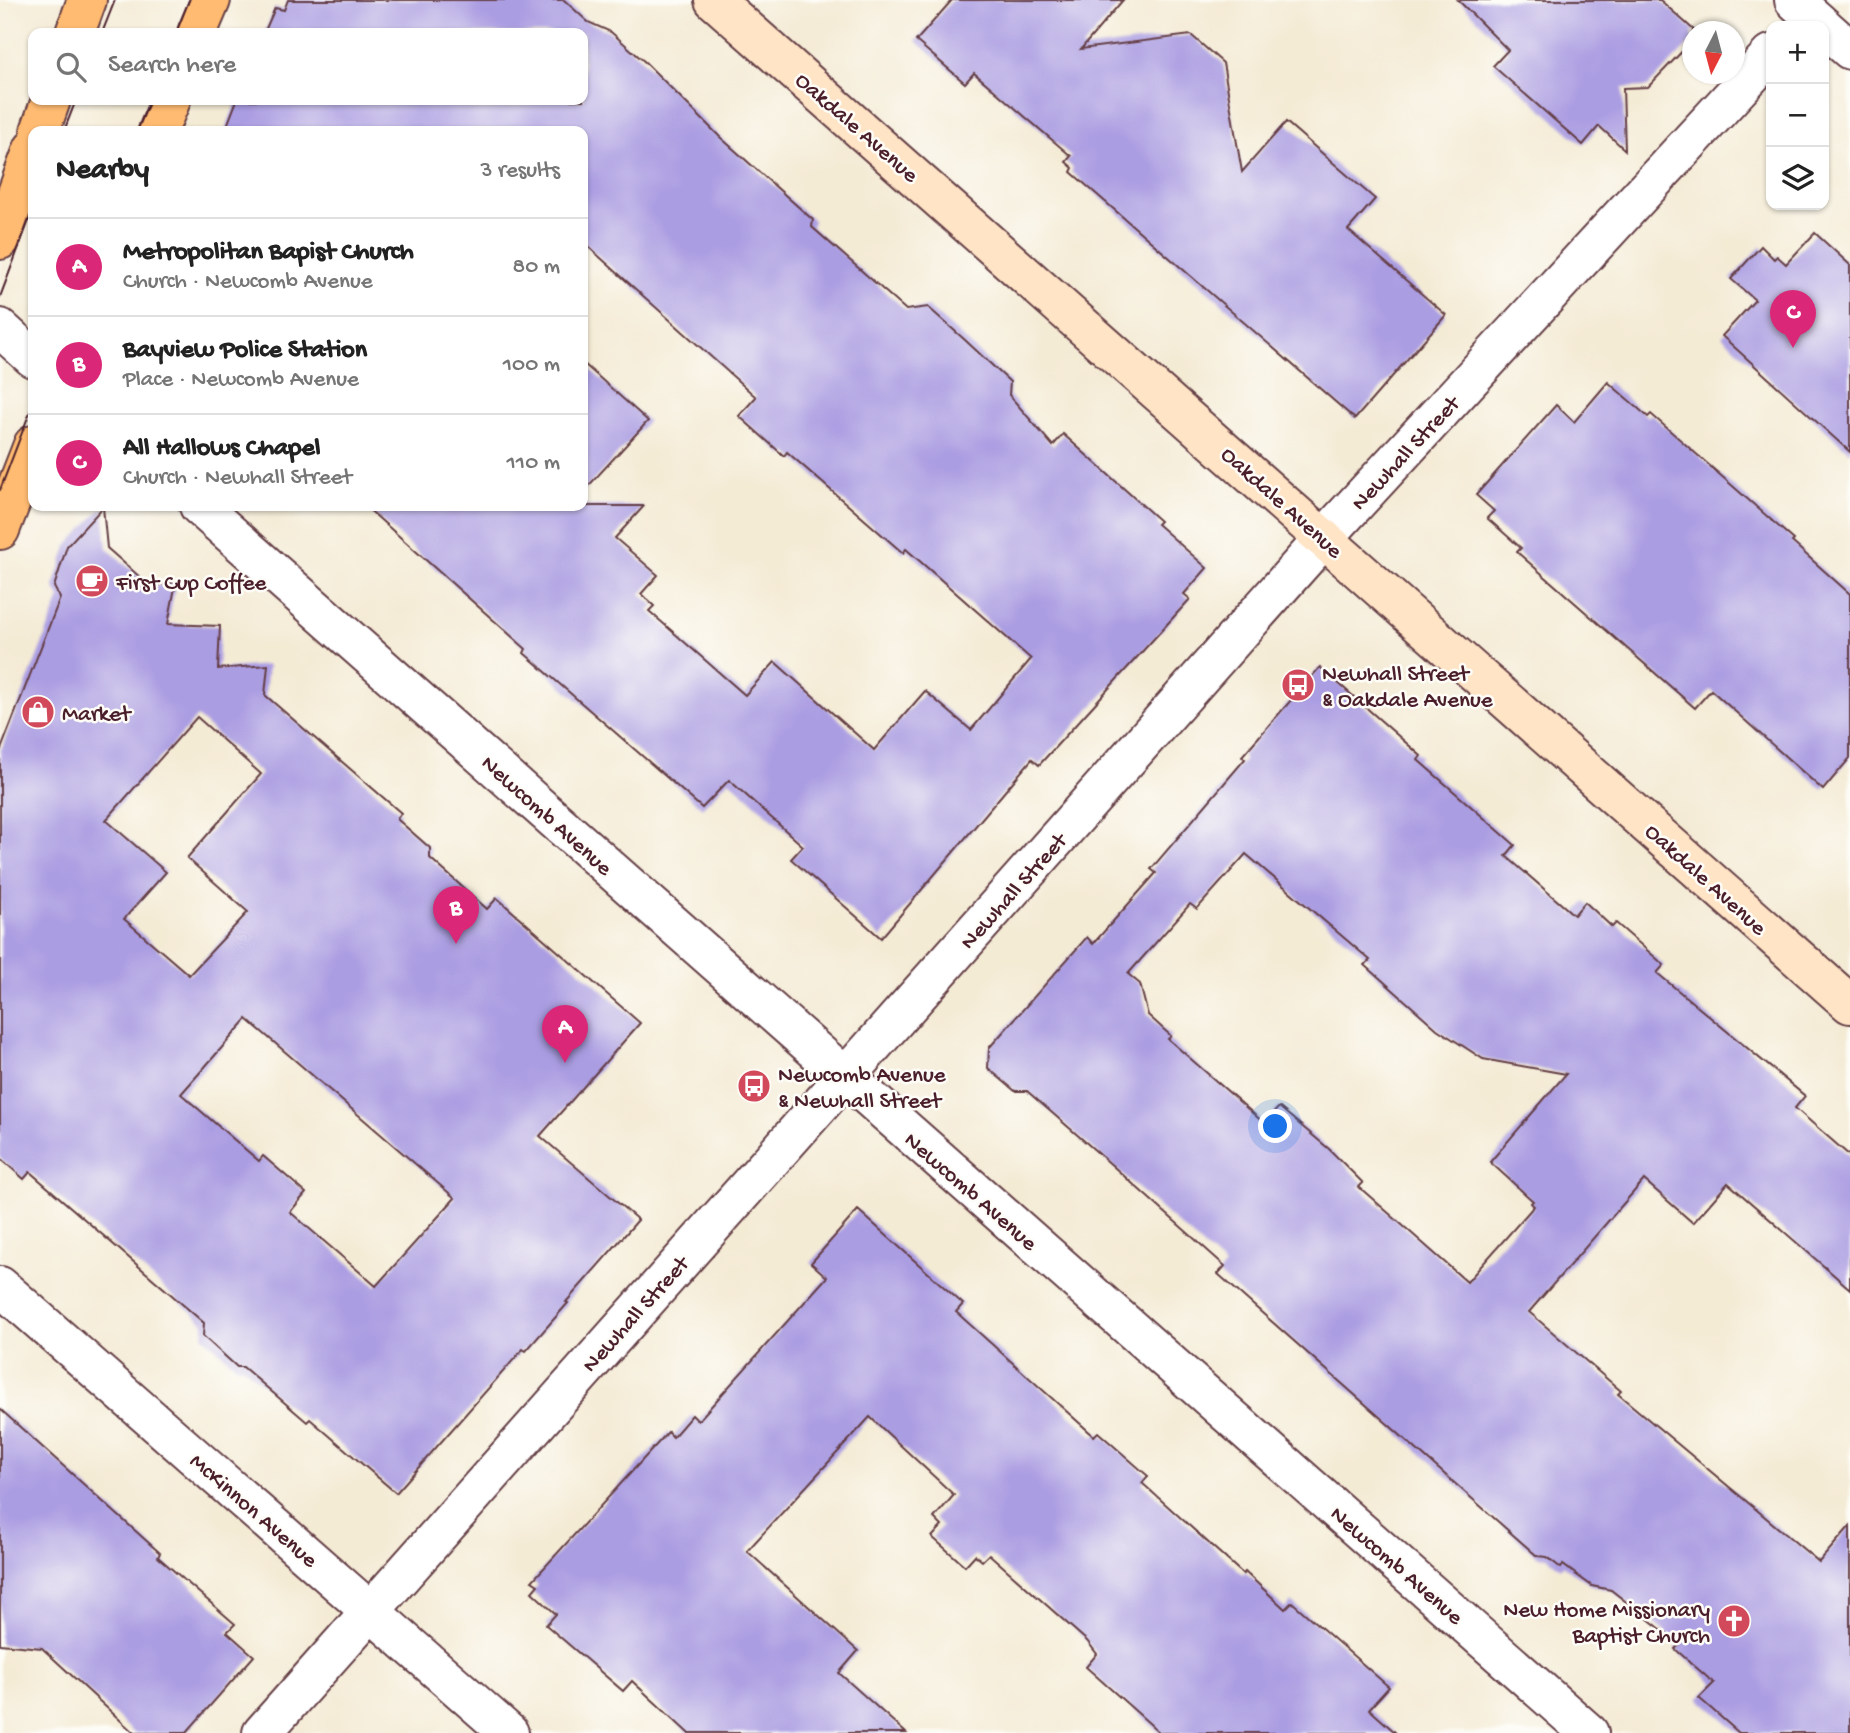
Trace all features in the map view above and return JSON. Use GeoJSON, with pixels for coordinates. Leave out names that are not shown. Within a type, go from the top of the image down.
{"type":"FeatureCollection","features":[{"type":"Feature","properties":{"kind":"main road"},"geometry":{"type":"LineString","coordinates":[[77,28],[87,0]]}},
{"type":"Feature","properties":{"kind":"main road"},"geometry":{"type":"LineString","coordinates":[[199,28],[211,0]]}},
{"type":"Feature","properties":{"kind":"main road","name":"Oakdale Avenue"},"geometry":{"type":"LineString","coordinates":[[715,0],[1850,1004]]}},
{"type":"Feature","properties":{"kind":"main road"},"geometry":{"type":"LineString","coordinates":[[42,126],[49,105]]}},
{"type":"Feature","properties":{"kind":"main road"},"geometry":{"type":"LineString","coordinates":[[160,126],[169,105]]}},
{"type":"Feature","properties":{"kind":"main road"},"geometry":{"type":"LineString","coordinates":[[0,240],[28,163]]}},
{"type":"Feature","properties":{"kind":"main road"},"geometry":{"type":"LineString","coordinates":[[0,530],[28,458]]}},
{"type":"Feature","properties":{"kind":"street"},"geometry":{"type":"LineString","coordinates":[[1811,16],[1850,50]]}},
{"type":"Feature","properties":{"kind":"street","name":"Newhall Street"},"geometry":{"type":"LineString","coordinates":[[262,1733],[1324,538],[1766,59]]}},
{"type":"Feature","properties":{"kind":"street"},"geometry":{"type":"LineString","coordinates":[[0,328],[28,353]]}},
{"type":"Feature","properties":{"kind":"street","name":"Newcomb Avenue"},"geometry":{"type":"LineString","coordinates":[[205,511],[1589,1733]]}},
{"type":"Feature","properties":{"kind":"street","name":"McKinnon Avenue"},"geometry":{"type":"LineString","coordinates":[[0,1286],[509,1733]]}},
{"type":"Feature","properties":{"kind":"building"},"geometry":{"type":"Polygon","coordinates":[[[288,0],[564,0],[588,22],[611,32],[646,63],[720,137],[813,220],[812,227],[906,310],[928,307],[1010,382],[1009,395],[1053,446],[1063,434],[1160,521],[1157,524],[1207,568],[1184,594],[1190,599],[1039,765],[1032,759],[881,938],[791,859],[803,846],[729,780],[702,808],[524,653],[526,649],[371,511],[588,511],[588,506],[644,506],[615,538],[658,575],[641,594],[654,606],[649,611],[745,695],[775,662],[874,750],[925,691],[971,730],[1031,659],[906,549],[903,553],[787,452],[784,456],[739,416],[756,397],[588,246],[588,126],[227,126],[235,105],[588,105],[588,28],[266,28],[275,8],[284,10],[288,0]]]}},
{"type":"Feature","properties":{"kind":"building"},"geometry":{"type":"Polygon","coordinates":[[[952,0],[1123,0],[1081,49],[1191,35],[1223,63],[1242,172],[1286,122],[1375,199],[1348,230],[1446,315],[1355,419],[1071,172],[1073,168],[1066,162],[1071,156],[974,73],[965,83],[916,41],[952,0]]]}},
{"type":"Feature","properties":{"kind":"building"},"geometry":{"type":"Polygon","coordinates":[[[1458,0],[1660,0],[1684,21],[1682,51],[1648,87],[1623,88],[1625,150],[1599,126],[1583,145],[1493,66],[1508,50],[1458,0]]]}},
{"type":"Feature","properties":{"kind":"building"},"geometry":{"type":"Polygon","coordinates":[[[1815,233],[1850,265],[1850,452],[1722,336],[1755,300],[1731,279],[1761,246],[1774,259],[1777,256],[1786,264],[1815,233]]]}},
{"type":"Feature","properties":{"kind":"building"},"geometry":{"type":"Polygon","coordinates":[[[588,367],[648,421],[588,487],[588,367]]]}},
{"type":"Feature","properties":{"kind":"building"},"geometry":{"type":"Polygon","coordinates":[[[1608,382],[1648,417],[1651,414],[1794,540],[1792,542],[1850,594],[1850,758],[1823,790],[1711,690],[1695,708],[1517,552],[1521,548],[1487,518],[1494,511],[1476,495],[1556,405],[1574,422],[1608,382]]]}},
{"type":"Feature","properties":{"kind":"building"},"geometry":{"type":"Polygon","coordinates":[[[99,511],[103,511],[107,548],[150,586],[176,582],[168,624],[220,626],[218,669],[268,665],[265,695],[401,813],[397,819],[430,848],[430,858],[487,909],[497,898],[640,1023],[540,1136],[638,1220],[526,1351],[523,1349],[396,1493],[310,1419],[307,1422],[243,1367],[237,1367],[203,1336],[204,1323],[30,1172],[24,1179],[0,1158],[0,752],[60,598],[54,587],[67,546],[99,511]],[[197,717],[106,820],[166,872],[124,919],[189,975],[248,912],[187,858],[261,774],[197,717]],[[247,1019],[181,1094],[259,1161],[263,1156],[306,1193],[290,1212],[376,1286],[455,1198],[247,1019]]]}},
{"type":"Feature","properties":{"kind":"building"},"geometry":{"type":"Polygon","coordinates":[[[1320,667],[1421,756],[1418,760],[1515,845],[1506,856],[1574,915],[1585,902],[1612,927],[1616,923],[1664,965],[1657,973],[1805,1096],[1795,1108],[1850,1156],[1850,1289],[1728,1183],[1693,1223],[1644,1180],[1529,1312],[1621,1391],[1618,1394],[1819,1562],[1850,1526],[1850,1733],[1739,1733],[1699,1698],[1714,1683],[1675,1649],[1680,1644],[1611,1590],[1592,1586],[1563,1565],[1561,1568],[1547,1557],[1537,1556],[1218,1274],[1225,1266],[1105,1159],[1027,1091],[1015,1091],[988,1068],[989,1048],[1087,937],[1093,944],[1156,873],[1151,869],[1245,759],[1242,756],[1320,667]],[[1246,854],[1197,909],[1190,904],[1128,974],[1140,984],[1148,1015],[1171,1036],[1168,1039],[1264,1123],[1279,1107],[1329,1149],[1363,1183],[1359,1187],[1467,1282],[1534,1206],[1531,1203],[1533,1201],[1490,1162],[1566,1074],[1483,1059],[1437,1029],[1365,965],[1370,960],[1246,854]]]}},
{"type":"Feature","properties":{"kind":"building"},"geometry":{"type":"Polygon","coordinates":[[[858,1210],[963,1304],[956,1312],[1094,1436],[1098,1432],[1148,1476],[1142,1483],[1243,1574],[1245,1572],[1285,1609],[1292,1602],[1389,1687],[1369,1709],[1396,1733],[1160,1733],[1086,1667],[1097,1654],[1087,1641],[989,1554],[982,1561],[975,1555],[965,1566],[932,1537],[942,1526],[934,1518],[954,1495],[870,1417],[747,1551],[858,1651],[839,1673],[906,1733],[688,1733],[632,1681],[623,1691],[546,1625],[556,1614],[532,1592],[538,1585],[532,1581],[668,1432],[673,1437],[692,1415],[698,1421],[827,1277],[811,1263],[858,1210]]]}},
{"type":"Feature","properties":{"kind":"building"},"geometry":{"type":"Polygon","coordinates":[[[0,1409],[160,1553],[158,1557],[235,1624],[227,1632],[254,1656],[186,1733],[134,1733],[42,1648],[0,1644],[0,1409]]]}},
{"type":"Feature","properties":{"kind":"tram line"},"geometry":{"type":"LineString","coordinates":[[104,28],[115,0]]}},
{"type":"Feature","properties":{"kind":"tram line"},"geometry":{"type":"LineString","coordinates":[[178,28],[189,0]]}},
{"type":"Feature","properties":{"kind":"tram line"},"geometry":{"type":"LineString","coordinates":[[66,126],[74,105]]}},
{"type":"Feature","properties":{"kind":"tram line"},"geometry":{"type":"LineString","coordinates":[[139,126],[148,105]]}},
{"type":"Feature","properties":{"kind":"tram line"},"geometry":{"type":"LineString","coordinates":[[0,297],[28,223]]}},
{"type":"Feature","properties":{"kind":"tram line"},"geometry":{"type":"LineString","coordinates":[[0,490],[28,417]]}},
{"type":"Feature","properties":{"kind":"place","name":"All Hallows Chapel"},"geometry":{"type":"Point","coordinates":[1793,348]}},
{"type":"Feature","properties":{"kind":"place","name":"First Cup Coffee"},"geometry":{"type":"Point","coordinates":[92,581]}},
{"type":"Feature","properties":{"kind":"place","name":"Newhall Street & Oakdale Avenue"},"geometry":{"type":"Point","coordinates":[1298,685]}},
{"type":"Feature","properties":{"kind":"place","name":"Market"},"geometry":{"type":"Point","coordinates":[38,712]}},
{"type":"Feature","properties":{"kind":"place","name":"Bayview Police Station"},"geometry":{"type":"Point","coordinates":[456,944]}},
{"type":"Feature","properties":{"kind":"place","name":"Metropolitan Bapist Church"},"geometry":{"type":"Point","coordinates":[565,1063]}},
{"type":"Feature","properties":{"kind":"place","name":"Newcomb Avenue & Newhall Street"},"geometry":{"type":"Point","coordinates":[754,1086]}},
{"type":"Feature","properties":{"kind":"place","name":"New Home Missionary Baptist Church"},"geometry":{"type":"Point","coordinates":[1734,1621]}}]}
